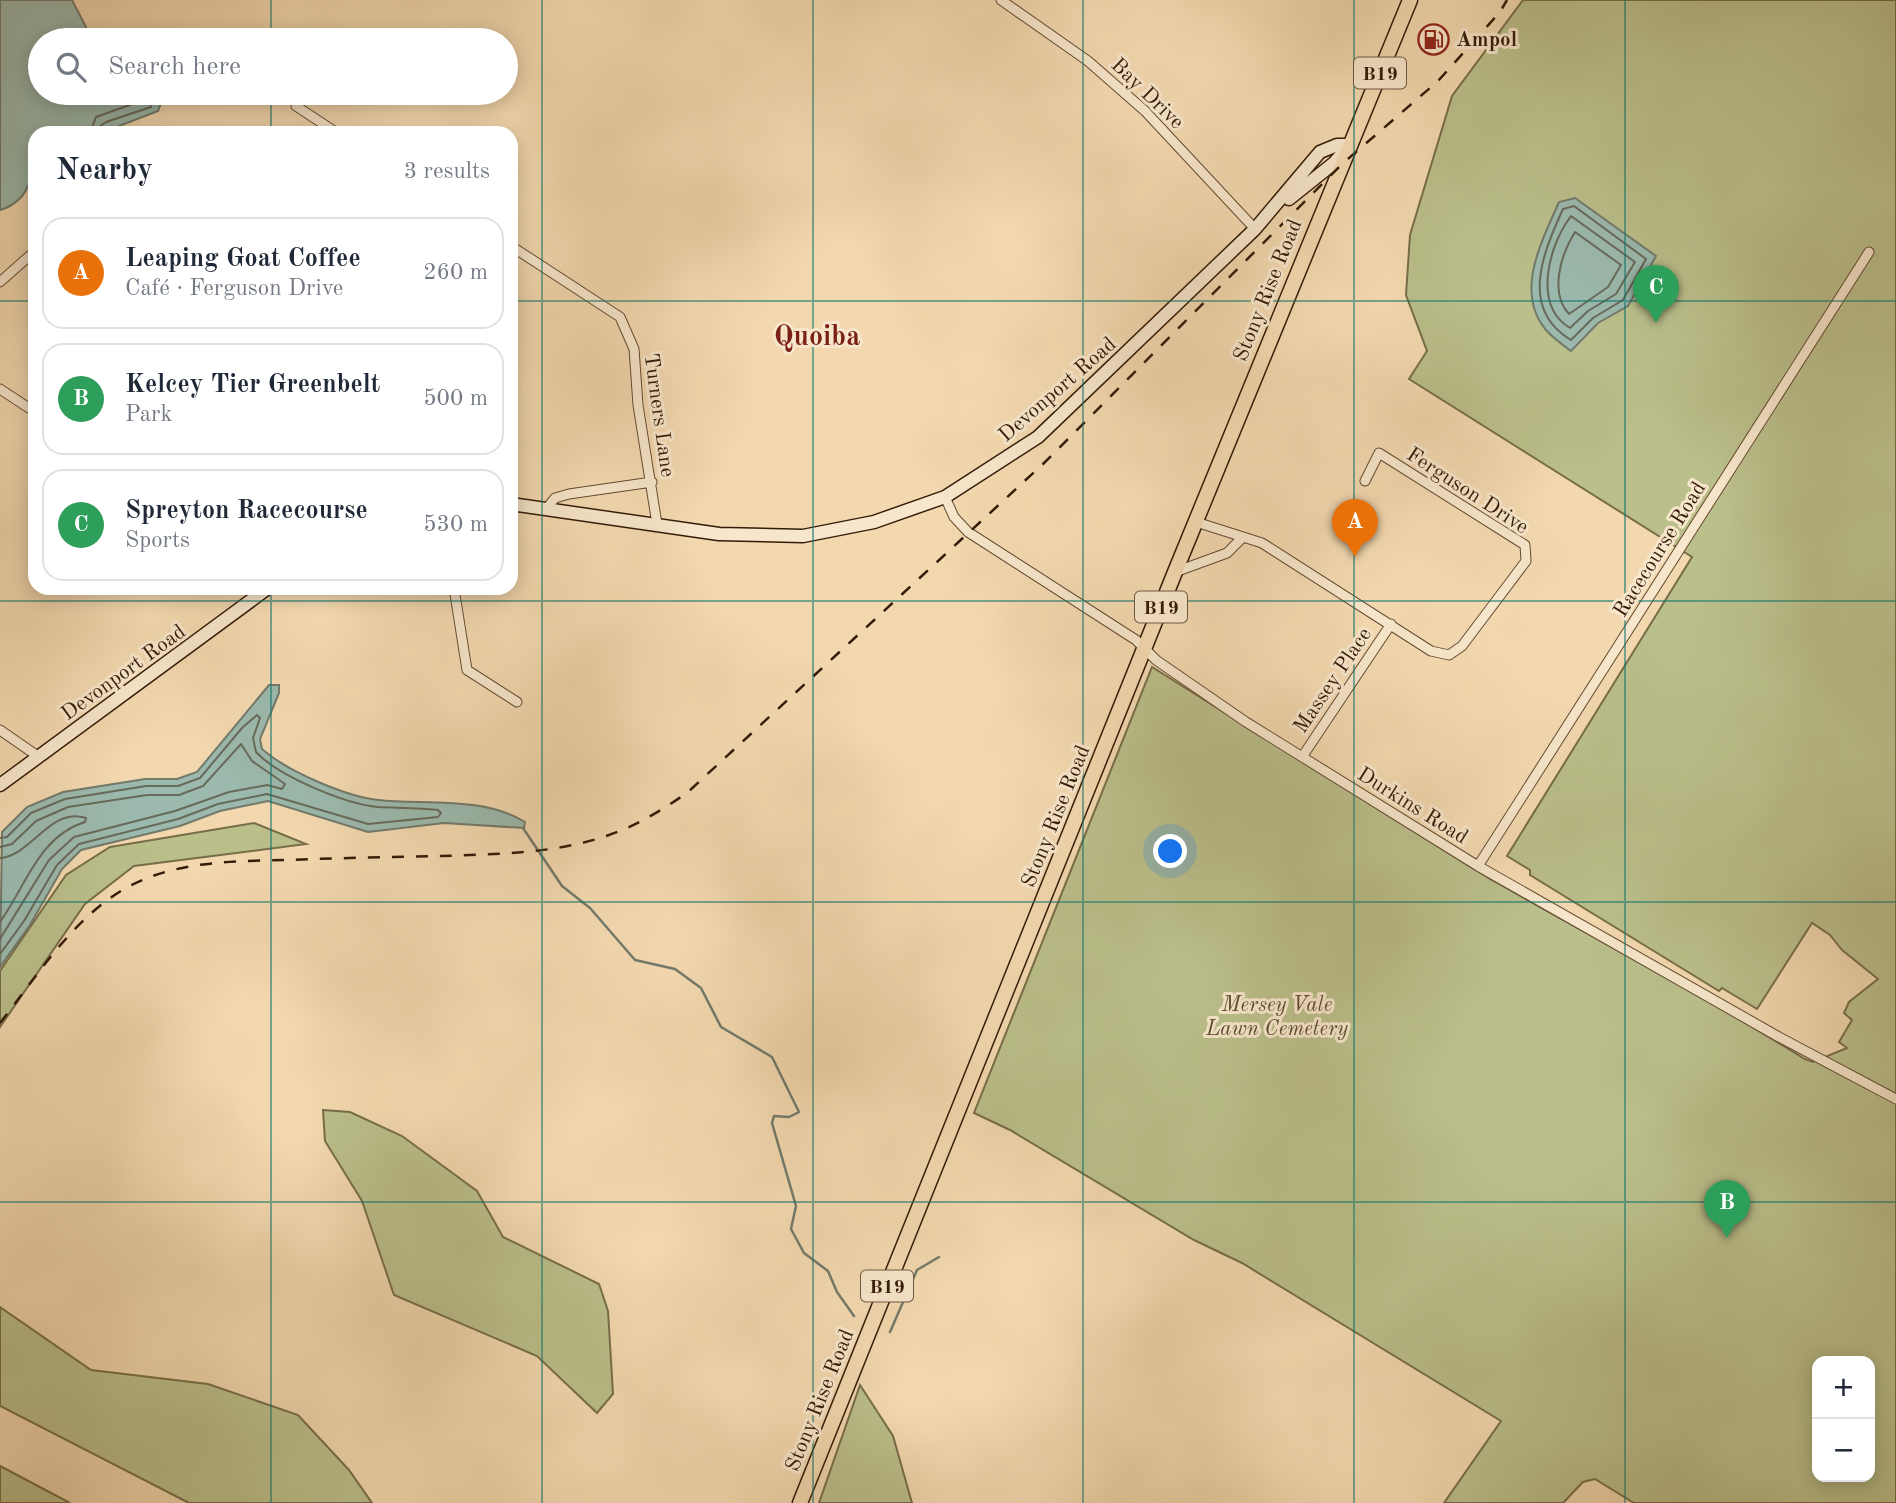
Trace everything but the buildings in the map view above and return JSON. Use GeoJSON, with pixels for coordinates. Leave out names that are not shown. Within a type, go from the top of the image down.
{"type":"FeatureCollection","features":[{"type":"Feature","properties":{"kind":"main road","name":"B19"},"geometry":{"type":"LineString","coordinates":[[1349,145],[1410,0]]}},
{"type":"Feature","properties":{"kind":"main road","name":"Devonport Road"},"geometry":{"type":"LineString","coordinates":[[518,505],[719,534],[803,536],[874,522],[945,497],[1038,438],[1260,224],[1320,152],[1337,145],[1349,145]]}},
{"type":"Feature","properties":{"kind":"main road","name":"Stony Rise Road"},"geometry":{"type":"LineString","coordinates":[[800,1503],[1349,145]]}},
{"type":"Feature","properties":{"kind":"main road","name":"Devonport Road"},"geometry":{"type":"LineString","coordinates":[[0,785],[259,595]]}},
{"type":"Feature","properties":{"kind":"street","name":"Bay Drive"},"geometry":{"type":"LineString","coordinates":[[1001,0],[1088,61],[1145,111],[1260,224]]}},
{"type":"Feature","properties":{"kind":"street"},"geometry":{"type":"LineString","coordinates":[[296,106],[326,126]]}},
{"type":"Feature","properties":{"kind":"street","name":"Turners Lane"},"geometry":{"type":"LineString","coordinates":[[518,251],[620,317],[634,349],[638,405],[657,524]]}},
{"type":"Feature","properties":{"kind":"street","name":"Racecourse Road"},"geometry":{"type":"LineString","coordinates":[[1478,866],[1869,252]]}},
{"type":"Feature","properties":{"kind":"street"},"geometry":{"type":"LineString","coordinates":[[0,282],[28,257]]}},
{"type":"Feature","properties":{"kind":"street"},"geometry":{"type":"LineString","coordinates":[[0,389],[28,407]]}},
{"type":"Feature","properties":{"kind":"street","name":"Ferguson Drive"},"geometry":{"type":"LineString","coordinates":[[1196,522],[1282,554],[1431,651],[1449,655],[1462,646],[1526,561],[1525,545],[1379,453],[1365,481]]}},
{"type":"Feature","properties":{"kind":"street"},"geometry":{"type":"LineString","coordinates":[[547,508],[555,498],[569,494],[652,482]]}},
{"type":"Feature","properties":{"kind":"street","name":"Durkins Road"},"geometry":{"type":"LineString","coordinates":[[945,497],[954,517],[968,532],[1146,649],[1156,660],[1303,757],[1478,866],[1779,1037],[1896,1099]]}},
{"type":"Feature","properties":{"kind":"street"},"geometry":{"type":"LineString","coordinates":[[1175,572],[1227,553],[1242,537]]}},
{"type":"Feature","properties":{"kind":"street"},"geometry":{"type":"LineString","coordinates":[[455,595],[467,670],[517,702]]}},
{"type":"Feature","properties":{"kind":"street","name":"Massey Place"},"geometry":{"type":"LineString","coordinates":[[1303,757],[1391,624]]}},
{"type":"Feature","properties":{"kind":"street"},"geometry":{"type":"LineString","coordinates":[[0,730],[39,757]]}},
{"type":"Feature","properties":{"kind":"green space","name":"Mersey Vale Lawn Cemetery"},"geometry":{"type":"Polygon","coordinates":[[[1523,0],[1896,0],[1896,1503],[1634,1503],[1595,1479],[1583,1482],[1563,1503],[1444,1503],[1501,1421],[1242,1263],[1194,1240],[1010,1130],[974,1113],[1152,667],[1490,879],[1719,1007],[1805,1059],[1813,1062],[1847,1048],[1839,1042],[1852,1020],[1844,1013],[1849,1002],[1878,979],[1842,950],[1830,935],[1812,923],[1757,1009],[1722,988],[1719,991],[1530,875],[1530,870],[1507,856],[1692,557],[1409,379],[1427,351],[1406,295],[1410,235],[1452,96],[1523,0]]]}},
{"type":"Feature","properties":{"kind":"green space"},"geometry":{"type":"Polygon","coordinates":[[[254,823],[306,844],[134,866],[85,904],[0,1027],[0,971],[66,875],[110,847],[254,823]]]}},
{"type":"Feature","properties":{"kind":"green space"},"geometry":{"type":"Polygon","coordinates":[[[323,1110],[350,1112],[402,1136],[477,1191],[503,1237],[599,1284],[608,1311],[613,1394],[597,1413],[537,1356],[394,1295],[362,1201],[325,1141],[323,1110]]]}},
{"type":"Feature","properties":{"kind":"green space"},"geometry":{"type":"Polygon","coordinates":[[[0,1307],[91,1370],[208,1384],[298,1415],[349,1470],[372,1503],[189,1503],[0,1406],[0,1307]]]}},
{"type":"Feature","properties":{"kind":"green space"},"geometry":{"type":"Polygon","coordinates":[[[860,1385],[893,1436],[912,1503],[819,1503],[860,1385]]]}},
{"type":"Feature","properties":{"kind":"green space"},"geometry":{"type":"Polygon","coordinates":[[[0,1466],[70,1503],[0,1503],[0,1466]]]}},
{"type":"Feature","properties":{"kind":"water"},"geometry":{"type":"Polygon","coordinates":[[[0,0],[72,0],[86,28],[28,28],[28,105],[160,105],[158,111],[119,126],[28,126],[28,185],[20,198],[0,210],[0,0]]]}},
{"type":"Feature","properties":{"kind":"water"},"geometry":{"type":"Polygon","coordinates":[[[1575,198],[1656,256],[1628,306],[1598,323],[1571,351],[1546,330],[1537,315],[1532,299],[1532,283],[1539,250],[1559,202],[1575,198]]]}},
{"type":"Feature","properties":{"kind":"water"},"geometry":{"type":"Polygon","coordinates":[[[269,685],[279,685],[279,693],[260,739],[262,749],[286,766],[333,788],[364,798],[491,808],[525,822],[524,828],[444,823],[368,832],[268,801],[220,811],[180,826],[81,850],[62,869],[30,925],[0,967],[2,832],[27,807],[63,792],[145,779],[177,779],[197,772],[269,685]]]}},
{"type":"Feature","properties":{"kind":"waterway"},"geometry":{"type":"LineString","coordinates":[[523,828],[562,886],[590,908],[635,960],[675,969],[701,988],[721,1027],[772,1057],[799,1112],[789,1117],[774,1116],[772,1123],[796,1206],[791,1229],[804,1253],[828,1271],[837,1292],[854,1316]]}},
{"type":"Feature","properties":{"kind":"waterway"},"geometry":{"type":"LineString","coordinates":[[890,1332],[917,1270],[939,1257]]}},
{"type":"Feature","properties":{"kind":"railway"},"geometry":{"type":"LineString","coordinates":[[0,1023],[57,949],[89,915],[126,888],[164,872],[225,862],[483,855],[568,846],[620,831],[688,792],[1043,464],[1341,165],[1438,81],[1500,12],[1507,0]]}},
{"type":"Feature","properties":{"kind":"place","name":"Ampol"},"geometry":{"type":"Point","coordinates":[1433,39]}},
{"type":"Feature","properties":{"kind":"place","name":"Spreyton Racecourse"},"geometry":{"type":"Point","coordinates":[1656,323]}},
{"type":"Feature","properties":{"kind":"place","name":"Leaping Goat Coffee"},"geometry":{"type":"Point","coordinates":[1355,557]}},
{"type":"Feature","properties":{"kind":"place","name":"Kelcey Tier Greenbelt"},"geometry":{"type":"Point","coordinates":[1727,1238]}},
{"type":"Feature","properties":{"kind":"district","name":"Quoiba"},"geometry":{"type":"Point","coordinates":[817,335]}}]}
